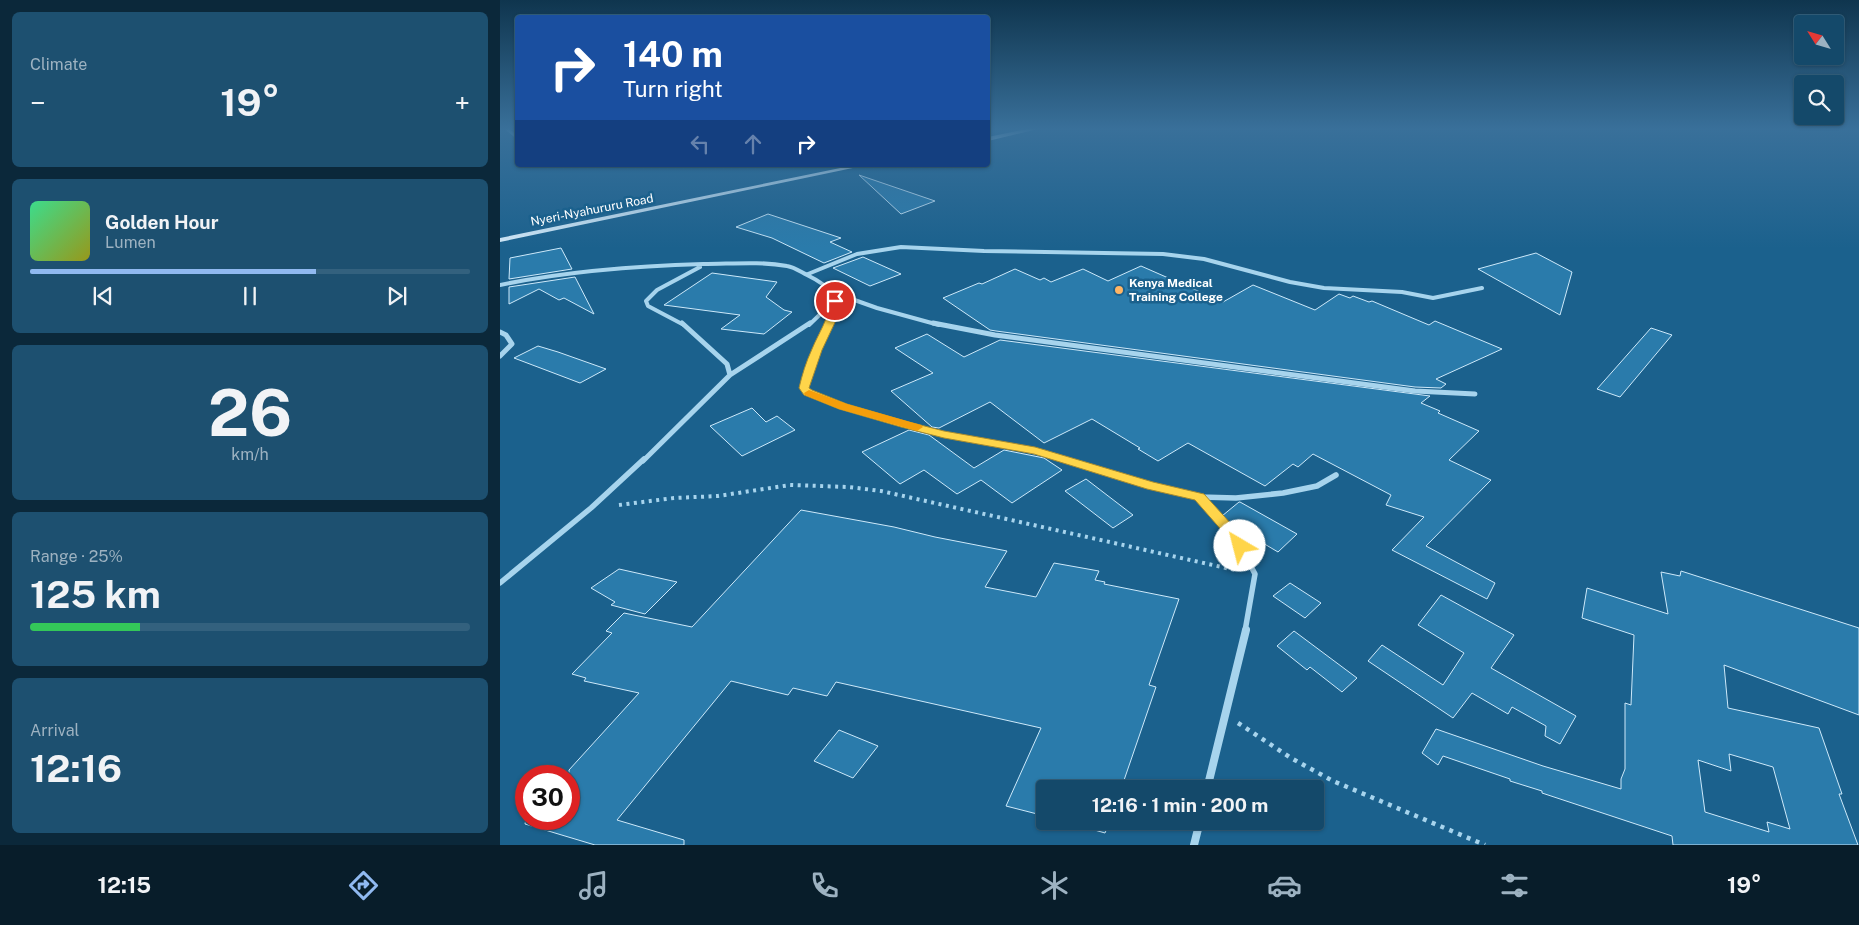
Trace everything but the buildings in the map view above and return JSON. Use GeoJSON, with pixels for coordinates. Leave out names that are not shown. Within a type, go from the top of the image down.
{"type":"FeatureCollection","features":[{"type":"Feature","properties":{"kind":"main road","name":"Nyeri-Nyahururu Road"},"geometry":{"type":"LineString","coordinates":[[500,240],[847,168]]}},
{"type":"Feature","properties":{"kind":"street"},"geometry":{"type":"LineString","coordinates":[[808,274],[857,254],[900,246],[1059,253],[1162,254],[1204,259],[1290,282],[1324,288],[1402,292],[1432,298],[1482,288]]}},
{"type":"Feature","properties":{"kind":"street"},"geometry":{"type":"LineString","coordinates":[[500,286],[544,276],[636,267],[761,263],[789,266],[822,282],[832,292],[877,308],[930,323],[995,335],[1406,389],[1476,394]]}},
{"type":"Feature","properties":{"kind":"street"},"geometry":{"type":"LineString","coordinates":[[703,266],[657,290],[646,301],[648,306],[672,317],[689,328],[727,364],[730,375]]}},
{"type":"Feature","properties":{"kind":"street"},"geometry":{"type":"LineString","coordinates":[[832,292],[835,301],[833,316],[816,350],[804,388],[808,393],[843,406],[944,434],[1035,450],[1151,486],[1200,497],[1236,498],[1283,493],[1317,486],[1336,475]]}},
{"type":"Feature","properties":{"kind":"street"},"geometry":{"type":"LineString","coordinates":[[500,583],[591,508],[673,433],[701,402],[730,375],[808,326],[835,301]]}},
{"type":"Feature","properties":{"kind":"street"},"geometry":{"type":"LineString","coordinates":[[500,332],[506,335],[512,344],[500,356]]}},
{"type":"Feature","properties":{"kind":"street"},"geometry":{"type":"LineString","coordinates":[[1200,497],[1228,529],[1240,546],[1255,574],[1250,612],[1209,780]]}},
{"type":"Feature","properties":{"kind":"street"},"geometry":{"type":"LineString","coordinates":[[1194,845],[1198,830]]}},
{"type":"Feature","properties":{"kind":"path"},"geometry":{"type":"LineString","coordinates":[[591,508],[674,498],[718,496],[790,485],[849,487],[881,491],[1255,574]]}},
{"type":"Feature","properties":{"kind":"path"},"geometry":{"type":"LineString","coordinates":[[1225,715],[1287,756],[1346,788],[1430,821],[1484,845]]}},
{"type":"Feature","properties":{"kind":"slow traffic"},"geometry":{"type":"LineString","coordinates":[[809,393],[843,406],[917,427]]}},
{"type":"Feature","properties":{"kind":"place","name":"Kenya Medical Training College"},"geometry":{"type":"Point","coordinates":[1119,290]}},
{"type":"Feature","properties":{"kind":"route"},"geometry":{"type":"LineString","coordinates":[[835,301],[833,316],[816,350],[804,388],[808,393],[843,406],[905,424],[944,434],[1035,450],[1151,486],[1200,497],[1240,546]]}}]}
